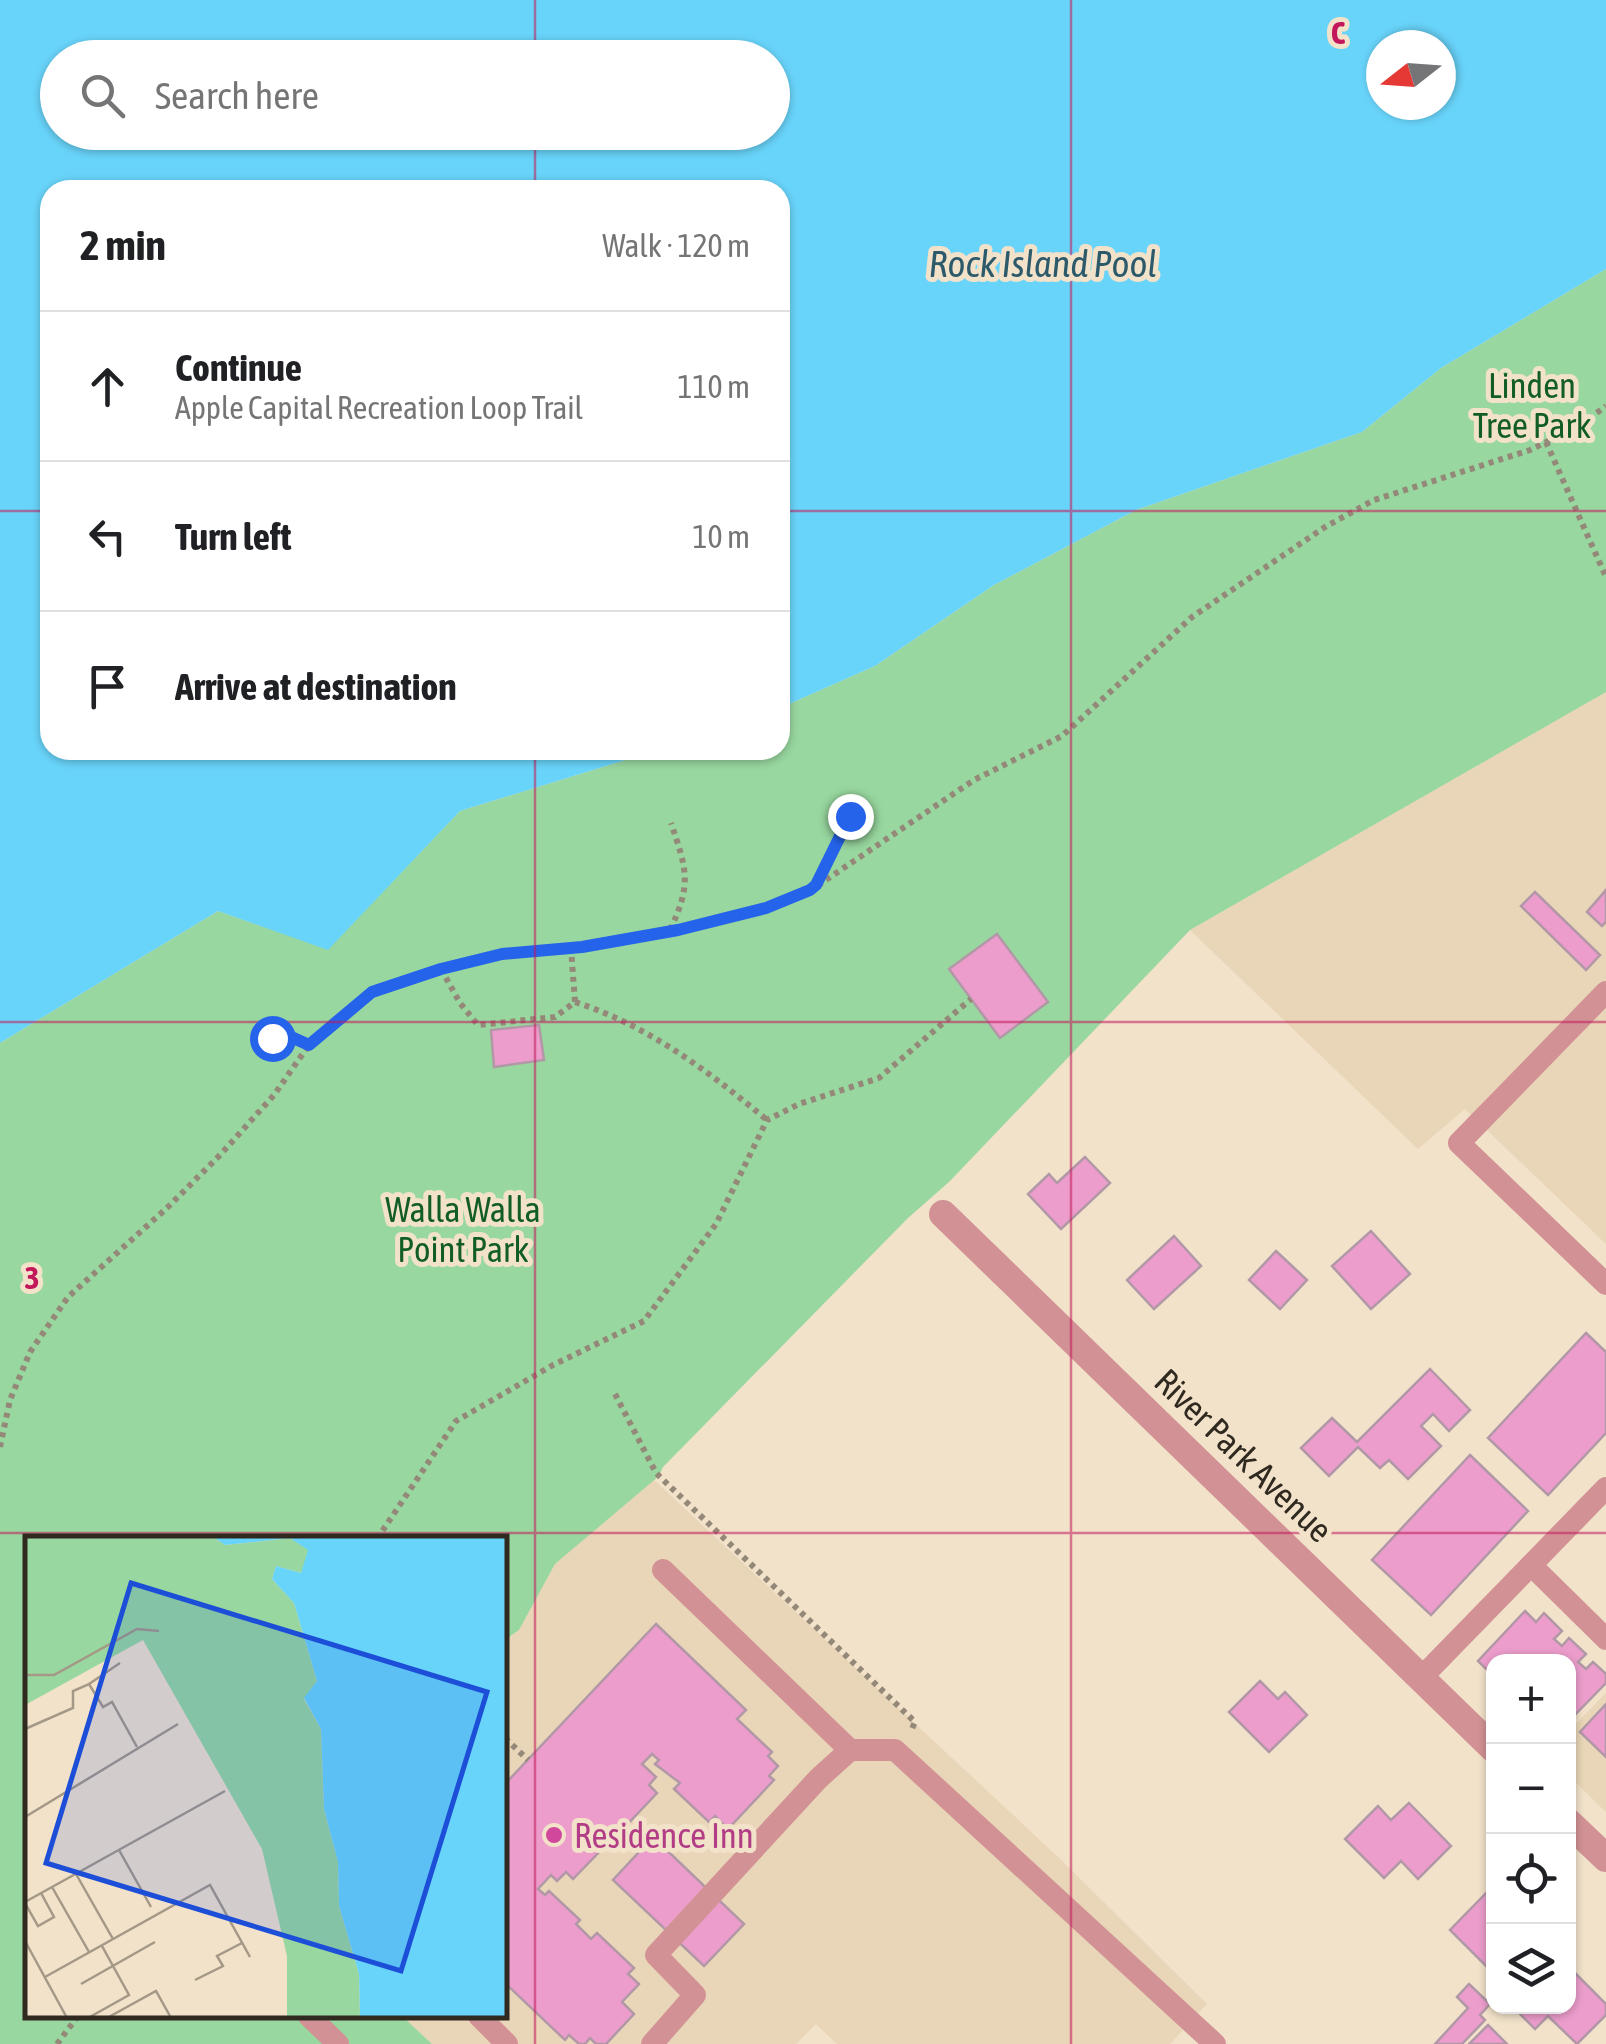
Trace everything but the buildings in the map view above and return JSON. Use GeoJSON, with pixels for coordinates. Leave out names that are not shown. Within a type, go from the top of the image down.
{"type":"FeatureCollection","features":[{"type":"Feature","properties":{"kind":"street","name":"River Park Avenue"},"geometry":{"type":"LineString","coordinates":[[943,1214],[1489,1744]]}},
{"type":"Feature","properties":{"kind":"street"},"geometry":{"type":"LineString","coordinates":[[1576,1830],[1606,1858]]}},
{"type":"Feature","properties":{"kind":"lane"},"geometry":{"type":"LineString","coordinates":[[1606,992],[1459,1144],[1606,1284]]}},
{"type":"Feature","properties":{"kind":"lane"},"geometry":{"type":"LineString","coordinates":[[1420,1678],[1603,1497]]}},
{"type":"Feature","properties":{"kind":"lane"},"geometry":{"type":"LineString","coordinates":[[1531,1565],[1606,1638]]}},
{"type":"Feature","properties":{"kind":"lane"},"geometry":{"type":"LineString","coordinates":[[664,1570],[850,1750]]}},
{"type":"Feature","properties":{"kind":"lane"},"geometry":{"type":"LineString","coordinates":[[652,2044],[695,1995],[656,1955],[818,1779],[850,1750],[895,1750],[1216,2044]]}},
{"type":"Feature","properties":{"kind":"lane"},"geometry":{"type":"LineString","coordinates":[[312,2019],[338,2044]]}},
{"type":"Feature","properties":{"kind":"lane"},"geometry":{"type":"LineString","coordinates":[[482,2019],[507,2044]]}},
{"type":"Feature","properties":{"kind":"path"},"geometry":{"type":"LineString","coordinates":[[0,1447],[10,1400],[30,1352],[68,1297],[221,1154],[274,1095],[309,1045],[372,992],[502,954],[571,948],[669,931],[766,908],[816,885],[974,780],[1062,736],[1192,617],[1325,527],[1374,500],[1546,442],[1606,406]]}},
{"type":"Feature","properties":{"kind":"path"},"geometry":{"type":"LineString","coordinates":[[1546,442],[1606,577]]}},
{"type":"Feature","properties":{"kind":"path"},"geometry":{"type":"LineString","coordinates":[[816,885],[850,816]]}},
{"type":"Feature","properties":{"kind":"path"},"geometry":{"type":"LineString","coordinates":[[669,931],[684,901],[686,865],[671,822]]}},
{"type":"Feature","properties":{"kind":"path"},"geometry":{"type":"LineString","coordinates":[[571,948],[575,1002]]}},
{"type":"Feature","properties":{"kind":"path"},"geometry":{"type":"LineString","coordinates":[[441,969],[478,1025],[555,1016],[575,1002]]}},
{"type":"Feature","properties":{"kind":"path"},"geometry":{"type":"LineString","coordinates":[[378,1536],[456,1422],[552,1365],[644,1321],[716,1224],[767,1120],[798,1104],[879,1078],[971,1000]]}},
{"type":"Feature","properties":{"kind":"path"},"geometry":{"type":"LineString","coordinates":[[575,1002],[652,1034],[767,1120]]}},
{"type":"Feature","properties":{"kind":"path"},"geometry":{"type":"LineString","coordinates":[[254,1040],[281,1034],[309,1045]]}},
{"type":"Feature","properties":{"kind":"path"},"geometry":{"type":"LineString","coordinates":[[615,1394],[656,1473],[915,1722],[899,1754]]}},
{"type":"Feature","properties":{"kind":"path"},"geometry":{"type":"LineString","coordinates":[[508,1741],[528,1760]]}},
{"type":"Feature","properties":{"kind":"path"},"geometry":{"type":"LineString","coordinates":[[57,2044],[76,2019]]}},
{"type":"Feature","properties":{"kind":"shaded area"},"geometry":{"type":"Polygon","coordinates":[[[1606,692],[1606,1244],[1465,1109],[1418,1149],[1190,930],[1606,692]]]}},
{"type":"Feature","properties":{"kind":"shaded area"},"geometry":{"type":"Polygon","coordinates":[[[654,1480],[1057,1856],[1207,2004],[1170,2044],[837,2044],[816,2024],[796,2044],[432,2044],[405,2019],[508,2019],[508,1638],[519,1630],[555,1564],[654,1480]]]}},
{"type":"Feature","properties":{"kind":"shaded area"},"geometry":{"type":"Polygon","coordinates":[[[1606,1693],[1606,1812],[1576,1783],[1576,1724],[1606,1693]]]}},
{"type":"Feature","properties":{"kind":"green space","name":"Walla Walla Point Park"},"geometry":{"type":"Polygon","coordinates":[[[1606,269],[1606,692],[1190,930],[949,1182],[908,1218],[663,1467],[659,1476],[555,1564],[519,1630],[508,1638],[508,1536],[25,1536],[25,2019],[405,2019],[432,2044],[0,2044],[0,1043],[218,911],[328,949],[460,811],[626,760],[790,760],[790,704],[875,666],[994,585],[1136,510],[1362,432],[1441,368],[1606,269]]]}},
{"type":"Feature","properties":{"kind":"water","name":"Rock Island Pool"},"geometry":{"type":"Polygon","coordinates":[[[0,0],[1606,0],[1606,269],[1441,368],[1362,432],[1136,510],[994,585],[875,666],[790,704],[790,180],[40,180],[40,760],[626,760],[460,811],[328,950],[218,911],[0,1043],[0,0]]]}},
{"type":"Feature","properties":{"kind":"place","name":"Residence Inn"},"geometry":{"type":"Point","coordinates":[554,1835]}},
{"type":"Feature","properties":{"kind":"route"},"geometry":{"type":"LineString","coordinates":[[272,1038],[281,1034],[309,1045],[372,992],[441,969],[502,954],[582,947],[678,930],[766,908],[816,885],[850,816]]}},
{"type":"Feature","properties":{"kind":"park label","name":"Linden Tree Park"},"geometry":{"type":"Point","coordinates":[1532,405]}}]}
